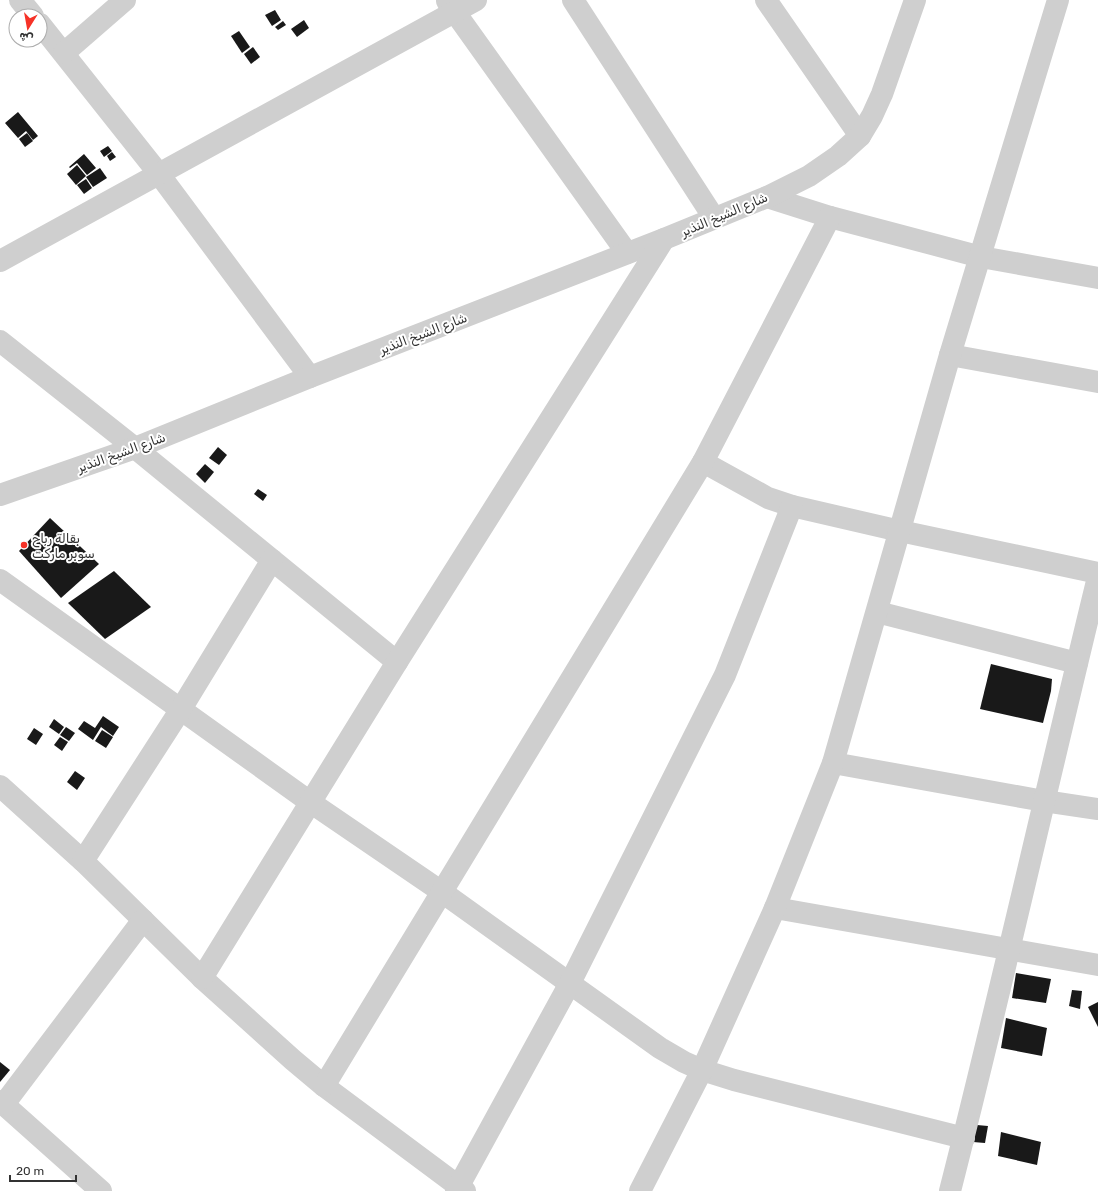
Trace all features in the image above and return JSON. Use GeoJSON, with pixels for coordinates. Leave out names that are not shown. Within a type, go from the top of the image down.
{"type":"FeatureCollection","features":[{"type":"Feature","properties":{"kind":"street"},"geometry":{"type":"LineString","coordinates":[[20,0],[26,8]]}},
{"type":"Feature","properties":{"kind":"street"},"geometry":{"type":"LineString","coordinates":[[64,53],[124,0]]}},
{"type":"Feature","properties":{"kind":"street"},"geometry":{"type":"LineString","coordinates":[[0,262],[159,174],[451,6],[476,0]]}},
{"type":"Feature","properties":{"kind":"street"},"geometry":{"type":"LineString","coordinates":[[573,0],[714,218]]}},
{"type":"Feature","properties":{"kind":"street"},"geometry":{"type":"LineString","coordinates":[[766,0],[860,136]]}},
{"type":"Feature","properties":{"kind":"street","name":"شارع الشيخ النذير"},"geometry":{"type":"LineString","coordinates":[[0,494],[135,448],[310,377],[627,254],[767,197],[809,176],[838,156],[860,136],[872,116],[882,94],[915,0]]}},
{"type":"Feature","properties":{"kind":"street"},"geometry":{"type":"LineString","coordinates":[[640,1191],[702,1070],[775,908],[833,763],[950,355],[1058,0]]}},
{"type":"Feature","properties":{"kind":"street"},"geometry":{"type":"LineString","coordinates":[[451,6],[627,254]]}},
{"type":"Feature","properties":{"kind":"street"},"geometry":{"type":"LineString","coordinates":[[48,34],[159,174],[310,377]]}},
{"type":"Feature","properties":{"kind":"street"},"geometry":{"type":"LineString","coordinates":[[767,197],[830,217],[981,257],[1098,278]]}},
{"type":"Feature","properties":{"kind":"street"},"geometry":{"type":"LineString","coordinates":[[324,1086],[703,462],[830,217]]}},
{"type":"Feature","properties":{"kind":"street"},"geometry":{"type":"LineString","coordinates":[[202,978],[397,662],[664,239]]}},
{"type":"Feature","properties":{"kind":"street"},"geometry":{"type":"LineString","coordinates":[[0,341],[135,448],[397,662]]}},
{"type":"Feature","properties":{"kind":"street"},"geometry":{"type":"LineString","coordinates":[[950,355],[1098,382]]}},
{"type":"Feature","properties":{"kind":"street"},"geometry":{"type":"LineString","coordinates":[[703,462],[768,498],[792,506],[900,531],[1098,573]]}},
{"type":"Feature","properties":{"kind":"street"},"geometry":{"type":"LineString","coordinates":[[0,786],[83,861],[202,978],[293,1060],[324,1086],[460,1190],[570,983],[725,675],[792,506]]}},
{"type":"Feature","properties":{"kind":"street"},"geometry":{"type":"LineString","coordinates":[[83,861],[181,709],[272,560]]}},
{"type":"Feature","properties":{"kind":"street"},"geometry":{"type":"LineString","coordinates":[[950,1191],[1010,950],[1098,577]]}},
{"type":"Feature","properties":{"kind":"street"},"geometry":{"type":"LineString","coordinates":[[0,580],[310,802],[442,892],[660,1048],[684,1062],[702,1070],[767,1088],[964,1138]]}},
{"type":"Feature","properties":{"kind":"street"},"geometry":{"type":"LineString","coordinates":[[877,612],[1077,663]]}},
{"type":"Feature","properties":{"kind":"street"},"geometry":{"type":"LineString","coordinates":[[833,763],[1044,801],[1098,809]]}},
{"type":"Feature","properties":{"kind":"street"},"geometry":{"type":"LineString","coordinates":[[775,908],[1098,965]]}},
{"type":"Feature","properties":{"kind":"street"},"geometry":{"type":"LineString","coordinates":[[101,1191],[2,1102],[143,920]]}},
{"type":"Feature","properties":{"kind":"building"},"geometry":{"type":"Polygon","coordinates":[[[275,10],[281,20],[272,26],[265,15],[275,10]]]}},
{"type":"Feature","properties":{"kind":"building"},"geometry":{"type":"Polygon","coordinates":[[[304,20],[309,28],[297,37],[291,29],[304,20]]]}},
{"type":"Feature","properties":{"kind":"building"},"geometry":{"type":"Polygon","coordinates":[[[283,21],[286,25],[278,30],[275,27],[283,21]]]}},
{"type":"Feature","properties":{"kind":"building"},"geometry":{"type":"Polygon","coordinates":[[[239,31],[250,47],[242,53],[231,36],[239,31]]]}},
{"type":"Feature","properties":{"kind":"building"},"geometry":{"type":"Polygon","coordinates":[[[253,47],[260,57],[251,64],[244,54],[253,47]]]}},
{"type":"Feature","properties":{"kind":"building"},"geometry":{"type":"Polygon","coordinates":[[[18,112],[38,136],[33,140],[26,131],[18,138],[5,123],[18,112]]]}},
{"type":"Feature","properties":{"kind":"building"},"geometry":{"type":"Polygon","coordinates":[[[27,133],[33,141],[25,147],[19,139],[27,133]]]}},
{"type":"Feature","properties":{"kind":"building"},"geometry":{"type":"Polygon","coordinates":[[[108,146],[112,151],[104,157],[100,151],[108,146]]]}},
{"type":"Feature","properties":{"kind":"building"},"geometry":{"type":"Polygon","coordinates":[[[112,152],[116,157],[110,161],[107,156],[112,152]]]}},
{"type":"Feature","properties":{"kind":"building"},"geometry":{"type":"Polygon","coordinates":[[[84,154],[96,168],[87,175],[77,163],[70,168],[69,167],[84,154]]]}},
{"type":"Feature","properties":{"kind":"building"},"geometry":{"type":"Polygon","coordinates":[[[77,165],[86,176],[76,185],[67,174],[77,165]]]}},
{"type":"Feature","properties":{"kind":"building"},"geometry":{"type":"Polygon","coordinates":[[[100,168],[107,178],[93,187],[86,177],[100,168]]]}},
{"type":"Feature","properties":{"kind":"building"},"geometry":{"type":"Polygon","coordinates":[[[86,179],[92,188],[84,194],[77,185],[86,179]]]}},
{"type":"Feature","properties":{"kind":"building"},"geometry":{"type":"Polygon","coordinates":[[[218,447],[227,455],[219,465],[209,458],[218,447]]]}},
{"type":"Feature","properties":{"kind":"building"},"geometry":{"type":"Polygon","coordinates":[[[205,464],[214,472],[205,483],[196,474],[205,464]]]}},
{"type":"Feature","properties":{"kind":"building"},"geometry":{"type":"Polygon","coordinates":[[[258,489],[267,495],[263,501],[254,494],[258,489]]]}},
{"type":"Feature","properties":{"kind":"building"},"geometry":{"type":"Polygon","coordinates":[[[50,518],[99,564],[61,598],[19,551],[50,518]]]}},
{"type":"Feature","properties":{"kind":"building"},"geometry":{"type":"Polygon","coordinates":[[[114,571],[151,607],[105,639],[68,603],[114,571]]]}},
{"type":"Feature","properties":{"kind":"building"},"geometry":{"type":"Polygon","coordinates":[[[991,664],[1052,679],[1051,691],[1043,723],[980,709],[991,664]]]}},
{"type":"Feature","properties":{"kind":"building"},"geometry":{"type":"Polygon","coordinates":[[[103,716],[119,727],[113,736],[101,727],[93,740],[78,729],[84,721],[95,728],[103,716]]]}},
{"type":"Feature","properties":{"kind":"building"},"geometry":{"type":"Polygon","coordinates":[[[54,719],[64,727],[59,734],[49,727],[54,719]]]}},
{"type":"Feature","properties":{"kind":"building"},"geometry":{"type":"Polygon","coordinates":[[[66,727],[75,733],[69,741],[60,735],[66,727]]]}},
{"type":"Feature","properties":{"kind":"building"},"geometry":{"type":"Polygon","coordinates":[[[34,728],[43,734],[36,745],[27,739],[34,728]]]}},
{"type":"Feature","properties":{"kind":"building"},"geometry":{"type":"Polygon","coordinates":[[[102,730],[113,737],[106,748],[95,741],[102,730]]]}},
{"type":"Feature","properties":{"kind":"building"},"geometry":{"type":"Polygon","coordinates":[[[60,737],[68,742],[62,751],[54,745],[60,737]]]}},
{"type":"Feature","properties":{"kind":"building"},"geometry":{"type":"Polygon","coordinates":[[[75,771],[85,778],[77,790],[67,782],[75,771]]]}},
{"type":"Feature","properties":{"kind":"building"},"geometry":{"type":"Polygon","coordinates":[[[1016,973],[1051,979],[1046,1003],[1012,998],[1016,973]]]}},
{"type":"Feature","properties":{"kind":"building"},"geometry":{"type":"Polygon","coordinates":[[[1072,990],[1082,991],[1080,1009],[1069,1006],[1072,990]]]}},
{"type":"Feature","properties":{"kind":"building"},"geometry":{"type":"Polygon","coordinates":[[[1098,1002],[1098,1027],[1088,1007],[1098,1002]]]}},
{"type":"Feature","properties":{"kind":"building"},"geometry":{"type":"Polygon","coordinates":[[[1006,1018],[1047,1028],[1042,1056],[1001,1048],[1006,1018]]]}},
{"type":"Feature","properties":{"kind":"building"},"geometry":{"type":"Polygon","coordinates":[[[0,1062],[10,1070],[0,1082],[0,1062]]]}},
{"type":"Feature","properties":{"kind":"building"},"geometry":{"type":"Polygon","coordinates":[[[977,1125],[988,1126],[985,1143],[973,1142],[977,1125]]]}},
{"type":"Feature","properties":{"kind":"building"},"geometry":{"type":"Polygon","coordinates":[[[1001,1132],[1041,1142],[1037,1165],[998,1156],[1001,1132]]]}},
{"type":"Feature","properties":{"kind":"place","name":"بقالة رباح سوبر ماركت"},"geometry":{"type":"Point","coordinates":[24,545]}}]}
